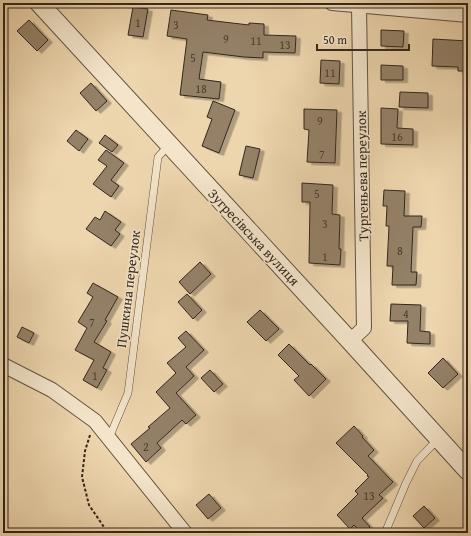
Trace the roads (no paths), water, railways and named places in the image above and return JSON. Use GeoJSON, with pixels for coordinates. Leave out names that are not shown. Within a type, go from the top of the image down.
{"type":"FeatureCollection","features":[{"type":"Feature","properties":{"kind":"street","name":"Зугресівська вулиця"},"geometry":{"type":"LineString","coordinates":[[39,3],[468,471]]}},
{"type":"Feature","properties":{"kind":"street"},"geometry":{"type":"LineString","coordinates":[[332,3],[468,15]]}},
{"type":"Feature","properties":{"kind":"street","name":"Тургеньева переулок"},"geometry":{"type":"LineString","coordinates":[[350,341],[364,328],[359,5]]}},
{"type":"Feature","properties":{"kind":"street"},"geometry":{"type":"LineString","coordinates":[[3,365],[52,390],[96,421],[185,533]]}},
{"type":"Feature","properties":{"kind":"lane","name":"Пушкина переулок"},"geometry":{"type":"LineString","coordinates":[[109,438],[128,392],[158,157],[169,145]]}},
{"type":"Feature","properties":{"kind":"lane"},"geometry":{"type":"LineString","coordinates":[[385,533],[417,461],[439,438]]}}]}
